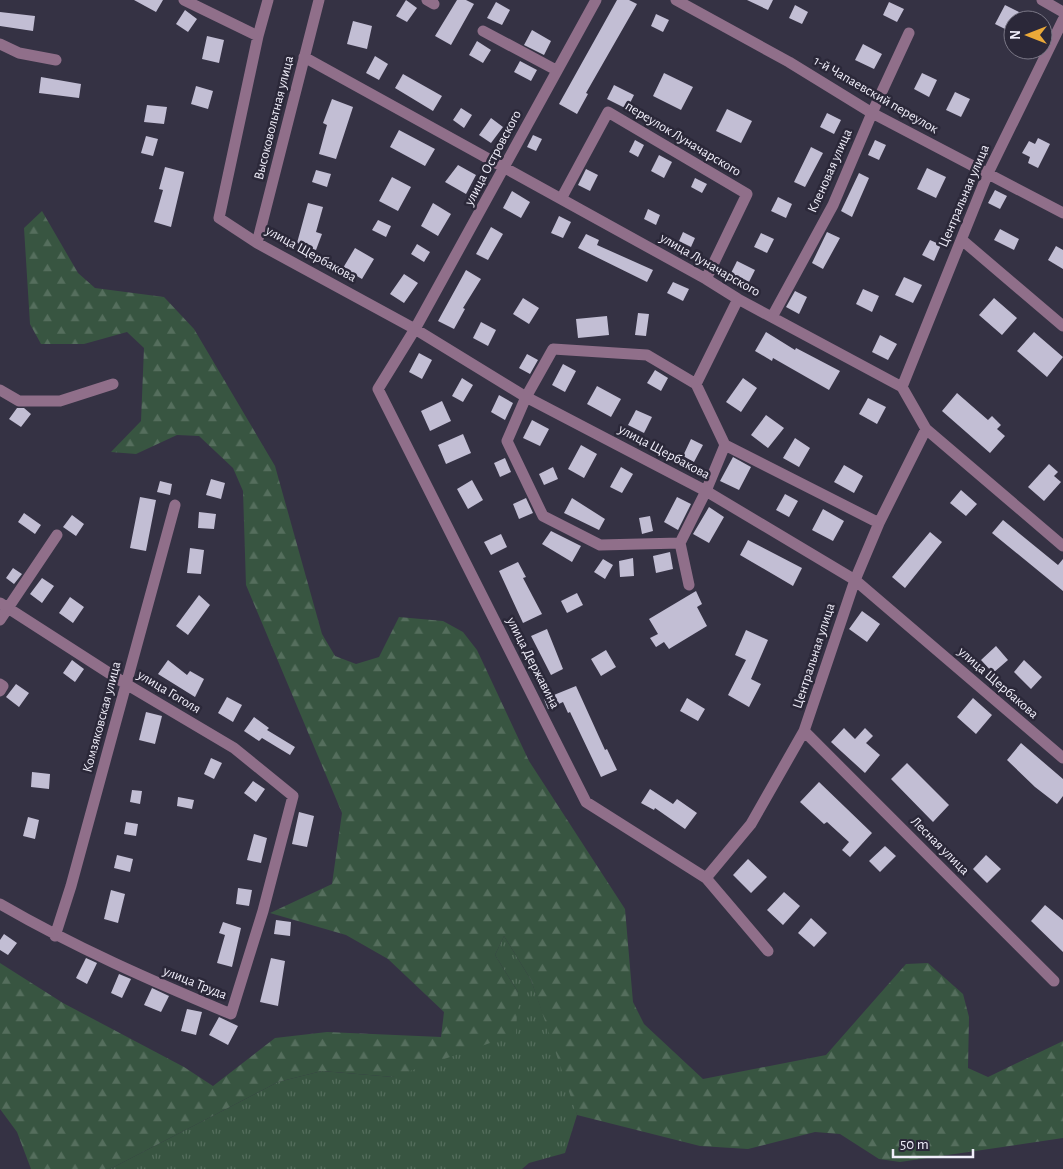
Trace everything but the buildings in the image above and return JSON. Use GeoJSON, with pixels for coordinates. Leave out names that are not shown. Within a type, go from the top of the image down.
{"type":"FeatureCollection","features":[{"type":"Feature","properties":{"kind":"street"},"geometry":{"type":"LineString","coordinates":[[184,0],[258,36],[268,0]]}},
{"type":"Feature","properties":{"kind":"street","name":"Высоковольтная улица"},"geometry":{"type":"LineString","coordinates":[[257,242],[319,0]]}},
{"type":"Feature","properties":{"kind":"street","name":"улица Островского"},"geometry":{"type":"LineString","coordinates":[[415,329],[596,0]]}},
{"type":"Feature","properties":{"kind":"street","name":"1-й Чапаевский переулок"},"geometry":{"type":"LineString","coordinates":[[676,0],[789,62],[872,113],[1063,213]]}},
{"type":"Feature","properties":{"kind":"street"},"geometry":{"type":"LineString","coordinates":[[1042,0],[1063,12]]}},
{"type":"Feature","properties":{"kind":"street","name":"Центральная улица"},"geometry":{"type":"LineString","coordinates":[[902,387],[988,174],[1063,20]]}},
{"type":"Feature","properties":{"kind":"street"},"geometry":{"type":"LineString","coordinates":[[483,31],[556,70]]}},
{"type":"Feature","properties":{"kind":"street","name":"Кленовая улица"},"geometry":{"type":"LineString","coordinates":[[772,318],[833,206],[872,113],[909,33]]}},
{"type":"Feature","properties":{"kind":"street","name":"улица Щербакова"},"geometry":{"type":"LineString","coordinates":[[258,36],[219,218],[257,242],[415,329],[526,396],[706,491],[855,580],[1063,758]]}},
{"type":"Feature","properties":{"kind":"street"},"geometry":{"type":"LineString","coordinates":[[0,44],[19,53],[56,60]]}},
{"type":"Feature","properties":{"kind":"street","name":"улица Луначарского"},"geometry":{"type":"LineString","coordinates":[[304,57],[706,279],[772,318],[902,387]]}},
{"type":"Feature","properties":{"kind":"street","name":"переулок Луначарского"},"geometry":{"type":"LineString","coordinates":[[561,199],[608,112],[747,194],[706,279]]}},
{"type":"Feature","properties":{"kind":"street"},"geometry":{"type":"LineString","coordinates":[[962,240],[1063,326]]}},
{"type":"Feature","properties":{"kind":"street"},"geometry":{"type":"LineString","coordinates":[[696,384],[738,299]]}},
{"type":"Feature","properties":{"kind":"street","name":"улица Державина"},"geometry":{"type":"LineString","coordinates":[[415,329],[378,388],[586,802],[706,878],[768,950]]}},
{"type":"Feature","properties":{"kind":"street"},"geometry":{"type":"LineString","coordinates":[[680,542],[600,545],[543,516],[507,441],[526,396],[553,348],[647,355],[696,384],[725,445],[879,523]]}},
{"type":"Feature","properties":{"kind":"street"},"geometry":{"type":"LineString","coordinates":[[0,390],[19,401],[60,401],[113,384]]}},
{"type":"Feature","properties":{"kind":"street"},"geometry":{"type":"LineString","coordinates":[[902,387],[926,429],[1063,546]]}},
{"type":"Feature","properties":{"kind":"street","name":"Центральная улица"},"geometry":{"type":"LineString","coordinates":[[706,878],[751,824],[804,731],[855,580],[879,523],[926,429]]}},
{"type":"Feature","properties":{"kind":"street"},"geometry":{"type":"LineString","coordinates":[[689,585],[680,542],[706,491],[725,445]]}},
{"type":"Feature","properties":{"kind":"street","name":"Комзяковская улица"},"geometry":{"type":"LineString","coordinates":[[54,936],[71,886],[175,505]]}},
{"type":"Feature","properties":{"kind":"street"},"geometry":{"type":"LineString","coordinates":[[0,620],[4,605],[57,535]]}},
{"type":"Feature","properties":{"kind":"street","name":"улица Гоголя"},"geometry":{"type":"LineString","coordinates":[[4,605],[126,684],[234,748],[293,796]]}},
{"type":"Feature","properties":{"kind":"street"},"geometry":{"type":"LineString","coordinates":[[0,684],[3,686],[0,691]]}},
{"type":"Feature","properties":{"kind":"street","name":"Лесная улица"},"geometry":{"type":"LineString","coordinates":[[804,731],[1054,981]]}},
{"type":"Feature","properties":{"kind":"street","name":"улица Труда"},"geometry":{"type":"LineString","coordinates":[[0,904],[54,936],[140,976],[231,1014],[264,911],[293,796]]}},
{"type":"Feature","properties":{"kind":"green space"},"geometry":{"type":"Polygon","coordinates":[[[42,211],[78,273],[95,288],[164,297],[194,329],[275,466],[322,634],[335,656],[356,664],[379,657],[399,617],[443,621],[463,632],[477,650],[529,761],[625,909],[633,1002],[644,1024],[703,1079],[826,1055],[906,964],[928,963],[963,994],[969,1017],[968,1068],[988,1077],[1063,1041],[1063,1138],[900,1162],[879,1159],[840,1134],[815,1132],[748,1149],[700,1146],[577,1115],[531,980],[504,936],[495,955],[518,992],[516,1034],[393,1077],[322,1071],[278,1082],[110,1169],[31,1169],[17,1132],[0,1109],[0,963],[63,1003],[184,1067],[213,1086],[275,1038],[327,1032],[441,1037],[444,1012],[388,959],[346,935],[270,913],[332,884],[342,813],[246,585],[243,491],[233,468],[199,436],[177,435],[136,454],[111,452],[141,421],[144,348],[127,332],[84,344],[41,344],[30,324],[24,228],[42,211]]]}},
{"type":"Feature","properties":{"kind":"green space"},"geometry":{"type":"Polygon","coordinates":[[[504,936],[531,980],[572,1095],[577,1115],[565,1153],[529,1163],[522,1169],[110,1169],[278,1082],[322,1071],[393,1077],[518,992],[495,955],[504,936]]]}}]}
